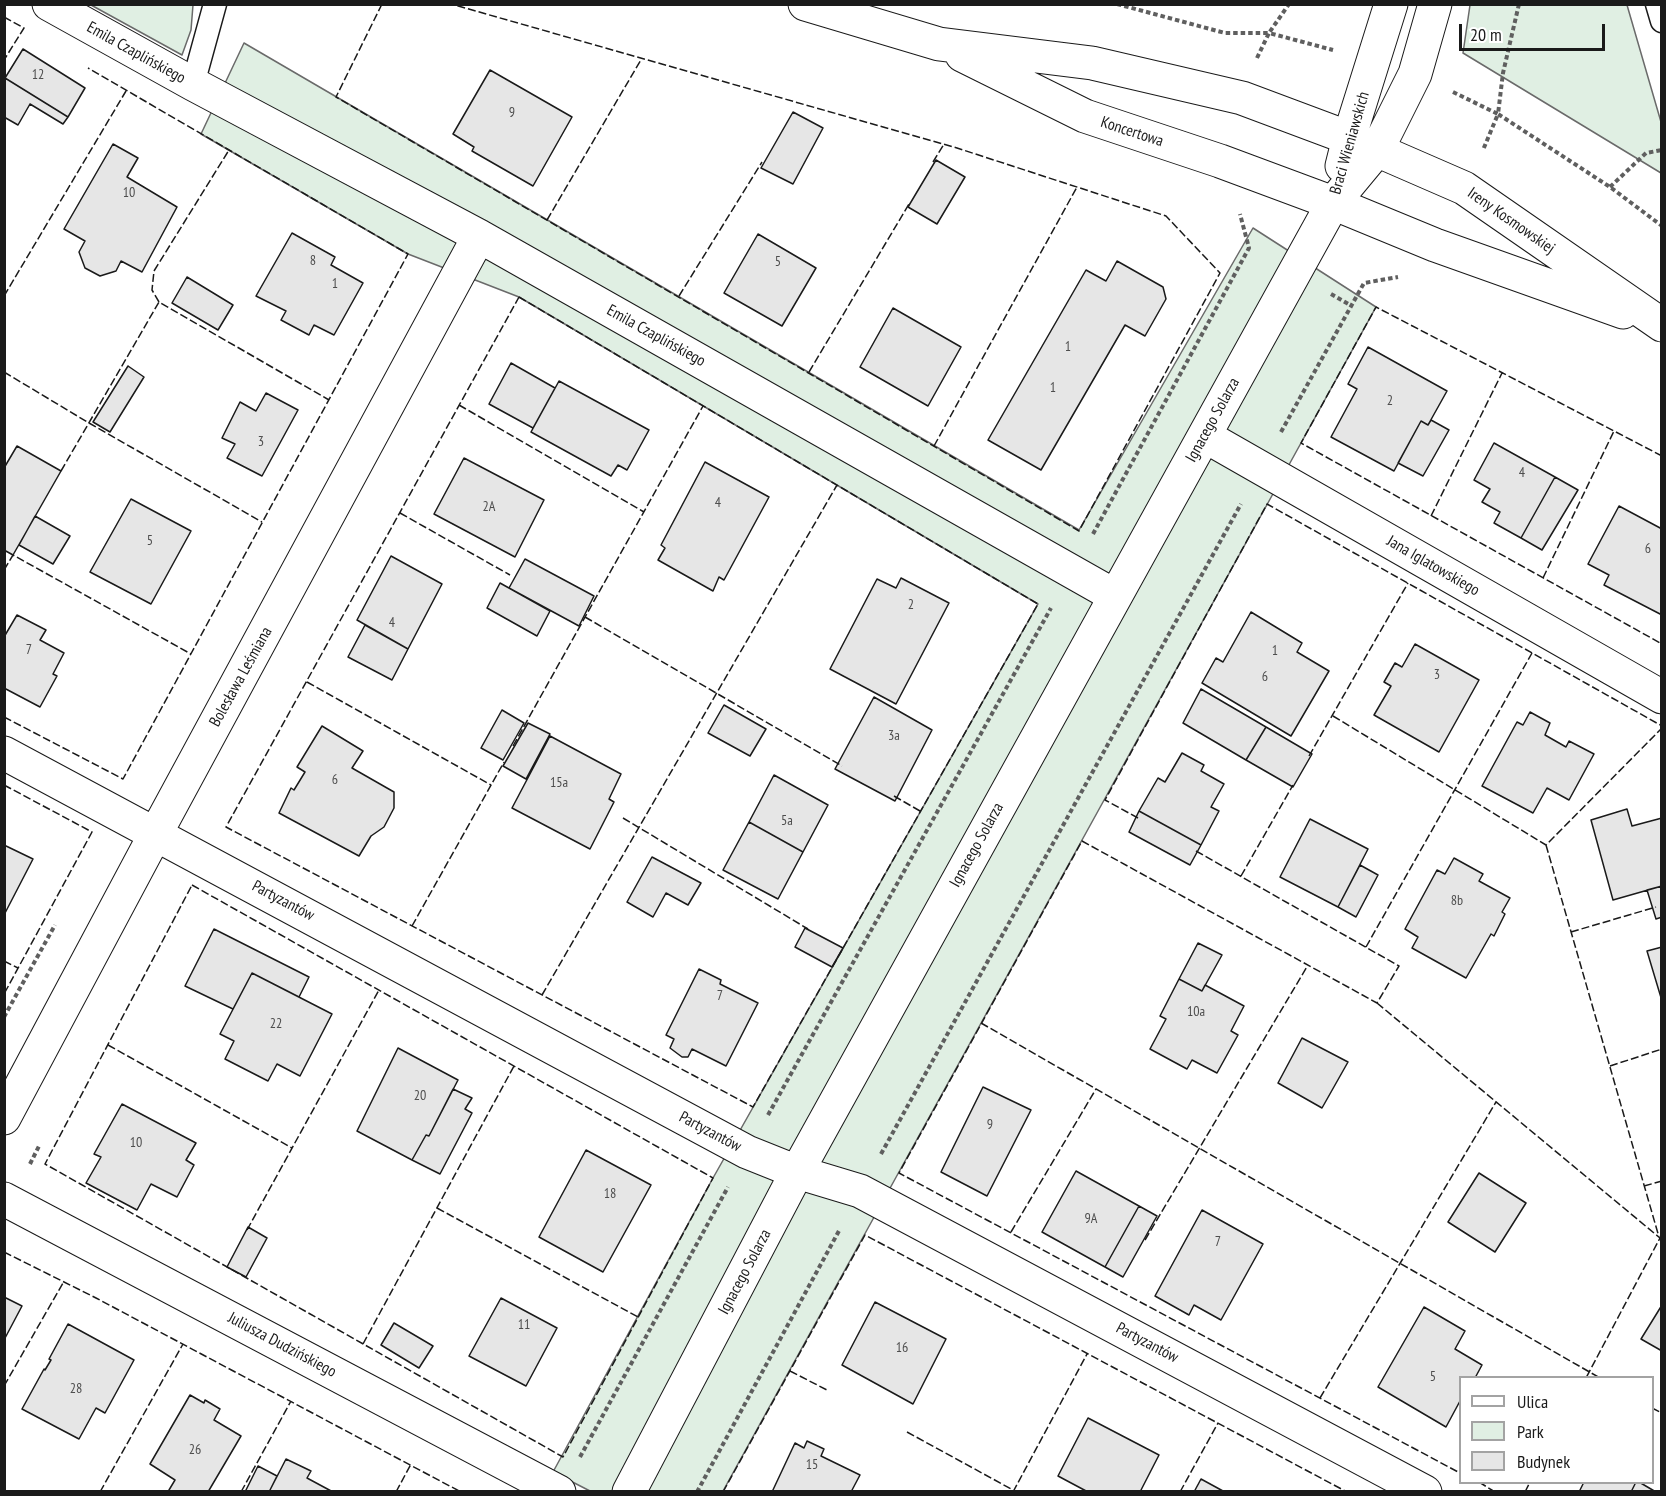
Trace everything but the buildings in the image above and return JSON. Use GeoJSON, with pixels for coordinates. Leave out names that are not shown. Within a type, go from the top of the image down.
{"type":"FeatureCollection","features":[{"type":"Feature","properties":{"kind":"street","name":"Emila Czaplińskiego"},"geometry":{"type":"LineString","coordinates":[[49,4],[193,84],[480,236],[1115,596]]}},
{"type":"Feature","properties":{"kind":"street","name":"Koncertowa"},"geometry":{"type":"LineString","coordinates":[[805,4],[939,44],[1092,63],[1242,98],[1363,144]]}},
{"type":"Feature","properties":{"kind":"street","name":"Braci Wieniawskich"},"geometry":{"type":"LineString","coordinates":[[1363,144],[1391,4]]}},
{"type":"Feature","properties":{"kind":"street","name":"Braci Wieniawskich"},"geometry":{"type":"LineString","coordinates":[[1333,203],[1363,144],[1414,74],[1435,4]]}},
{"type":"Feature","properties":{"kind":"street","name":"Koncertowa"},"geometry":{"type":"LineString","coordinates":[[939,44],[1085,116],[1220,161],[1333,203]]}},
{"type":"Feature","properties":{"kind":"street","name":"Ireny Kosmowskiej"},"geometry":{"type":"LineString","coordinates":[[1363,144],[1464,188],[1662,325]]}},
{"type":"Feature","properties":{"kind":"street","name":"Ireny Kosmowskiej"},"geometry":{"type":"LineString","coordinates":[[1333,203],[1435,245],[1662,325]]}},
{"type":"Feature","properties":{"kind":"street","name":"Ignacego Solarza"},"geometry":{"type":"LineString","coordinates":[[629,1491],[797,1172],[1333,203]]}},
{"type":"Feature","properties":{"kind":"street","name":"Bolesława Leśmiana"},"geometry":{"type":"LineString","coordinates":[[4,1118],[480,236]]}},
{"type":"Feature","properties":{"kind":"street","name":"Jana Iglatowskiego"},"geometry":{"type":"LineString","coordinates":[[1205,436],[1662,697]]}},
{"type":"Feature","properties":{"kind":"street","name":"Partyzantów"},"geometry":{"type":"LineString","coordinates":[[4,753],[747,1152],[797,1172],[860,1191],[1425,1491]]}},
{"type":"Feature","properties":{"kind":"street","name":"Juliusza Dudzińskiego"},"geometry":{"type":"LineString","coordinates":[[4,1199],[559,1491]]}},
{"type":"Feature","properties":{"kind":"lane","name":"Emila Czaplińskiego"},"geometry":{"type":"LineString","coordinates":[[193,84],[215,4]]}},
{"type":"Feature","properties":{"kind":"lane"},"geometry":{"type":"LineString","coordinates":[[1657,4],[1662,21]]}},
{"type":"Feature","properties":{"kind":"path"},"geometry":{"type":"LineString","coordinates":[[1116,4],[1225,33],[1269,33],[1289,4]]}},
{"type":"Feature","properties":{"kind":"path"},"geometry":{"type":"LineString","coordinates":[[1519,4],[1503,73],[1498,114],[1610,187],[1662,226]]}},
{"type":"Feature","properties":{"kind":"path"},"geometry":{"type":"LineString","coordinates":[[1610,187],[1646,153],[1662,150]]}},
{"type":"Feature","properties":{"kind":"path"},"geometry":{"type":"LineString","coordinates":[[578,1461],[1249,248],[1241,214],[1233,208]]}},
{"type":"Feature","properties":{"kind":"path"},"geometry":{"type":"LineString","coordinates":[[697,1491],[860,1191],[1364,283],[1409,275]]}},
{"type":"Feature","properties":{"kind":"path"},"geometry":{"type":"LineString","coordinates":[[4,1017],[56,925]]}},
{"type":"Feature","properties":{"kind":"green space"},"geometry":{"type":"Polygon","coordinates":[[[91,5],[193,5],[191,30],[182,55],[91,5]]]}},
{"type":"Feature","properties":{"kind":"green space"},"geometry":{"type":"Polygon","coordinates":[[[1470,5],[1627,5],[1661,122],[1661,173],[1463,53],[1470,5]]]}},
{"type":"Feature","properties":{"kind":"green space"},"geometry":{"type":"Polygon","coordinates":[[[244,43],[1079,530],[1253,228],[1376,307],[723,1491],[590,1491],[553,1472],[713,1178],[1038,604],[519,297],[408,254],[201,134],[244,43]]]}},
{"type":"Feature","properties":{"kind":"fence"},"geometry":{"type":"LineString","coordinates":[[382,4],[336,97],[1079,531],[1220,273],[1166,216],[957,148],[451,4]]}},
{"type":"Feature","properties":{"kind":"fence"},"geometry":{"type":"LineString","coordinates":[[4,17],[24,28],[4,60]]}},
{"type":"Feature","properties":{"kind":"fence"},"geometry":{"type":"LineString","coordinates":[[547,220],[642,58]]}},
{"type":"Feature","properties":{"kind":"fence"},"geometry":{"type":"LineString","coordinates":[[4,717],[123,779],[408,254],[88,68]]}},
{"type":"Feature","properties":{"kind":"fence"},"geometry":{"type":"LineString","coordinates":[[4,296],[126,91]]}},
{"type":"Feature","properties":{"kind":"fence"},"geometry":{"type":"LineString","coordinates":[[933,162],[944,144]]}},
{"type":"Feature","properties":{"kind":"fence"},"geometry":{"type":"LineString","coordinates":[[159,302],[152,290],[154,271],[229,150]]}},
{"type":"Feature","properties":{"kind":"fence"},"geometry":{"type":"LineString","coordinates":[[679,296],[762,162]]}},
{"type":"Feature","properties":{"kind":"fence"},"geometry":{"type":"LineString","coordinates":[[934,446],[1077,187]]}},
{"type":"Feature","properties":{"kind":"fence"},"geometry":{"type":"LineString","coordinates":[[809,372],[909,204]]}},
{"type":"Feature","properties":{"kind":"fence"},"geometry":{"type":"LineString","coordinates":[[519,297],[1038,604],[753,1107],[226,827],[519,297]]}},
{"type":"Feature","properties":{"kind":"fence"},"geometry":{"type":"LineString","coordinates":[[61,471],[159,302],[329,400]]}},
{"type":"Feature","properties":{"kind":"fence"},"geometry":{"type":"LineString","coordinates":[[1662,456],[1376,307],[1301,443],[1662,644]]}},
{"type":"Feature","properties":{"kind":"fence"},"geometry":{"type":"LineString","coordinates":[[4,372],[262,522]]}},
{"type":"Feature","properties":{"kind":"fence"},"geometry":{"type":"LineString","coordinates":[[1431,516],[1502,373]]}},
{"type":"Feature","properties":{"kind":"fence"},"geometry":{"type":"LineString","coordinates":[[459,405],[644,512]]}},
{"type":"Feature","properties":{"kind":"fence"},"geometry":{"type":"LineString","coordinates":[[513,746],[703,406]]}},
{"type":"Feature","properties":{"kind":"fence"},"geometry":{"type":"LineString","coordinates":[[1543,578],[1614,431]]}},
{"type":"Feature","properties":{"kind":"fence"},"geometry":{"type":"LineString","coordinates":[[542,995],[837,485]]}},
{"type":"Feature","properties":{"kind":"fence"},"geometry":{"type":"LineString","coordinates":[[1138,818],[1105,800],[1267,504],[1662,726]]}},
{"type":"Feature","properties":{"kind":"fence"},"geometry":{"type":"LineString","coordinates":[[400,513],[510,575]]}},
{"type":"Feature","properties":{"kind":"fence"},"geometry":{"type":"LineString","coordinates":[[4,570],[13,555],[191,654]]}},
{"type":"Feature","properties":{"kind":"fence"},"geometry":{"type":"LineString","coordinates":[[1309,756],[1408,583]]}},
{"type":"Feature","properties":{"kind":"fence"},"geometry":{"type":"LineString","coordinates":[[585,617],[842,766]]}},
{"type":"Feature","properties":{"kind":"fence"},"geometry":{"type":"LineString","coordinates":[[1366,947],[1532,653]]}},
{"type":"Feature","properties":{"kind":"fence"},"geometry":{"type":"LineString","coordinates":[[307,682],[491,785]]}},
{"type":"Feature","properties":{"kind":"fence"},"geometry":{"type":"LineString","coordinates":[[1333,716],[1546,845],[1662,728]]}},
{"type":"Feature","properties":{"kind":"fence"},"geometry":{"type":"LineString","coordinates":[[412,926],[504,762]]}},
{"type":"Feature","properties":{"kind":"fence"},"geometry":{"type":"LineString","coordinates":[[4,785],[92,832],[4,994]]}},
{"type":"Feature","properties":{"kind":"fence"},"geometry":{"type":"LineString","coordinates":[[1241,876],[1293,785]]}},
{"type":"Feature","properties":{"kind":"fence"},"geometry":{"type":"LineString","coordinates":[[894,796],[920,811]]}},
{"type":"Feature","properties":{"kind":"fence"},"geometry":{"type":"LineString","coordinates":[[623,818],[808,929]]}},
{"type":"Feature","properties":{"kind":"fence"},"geometry":{"type":"LineString","coordinates":[[1196,851],[1399,966],[1377,1003],[1082,841],[899,1173],[1459,1472]]}},
{"type":"Feature","properties":{"kind":"fence"},"geometry":{"type":"LineString","coordinates":[[1546,845],[1659,1237]]}},
{"type":"Feature","properties":{"kind":"fence"},"geometry":{"type":"LineString","coordinates":[[192,885],[713,1178],[563,1457],[45,1164],[192,885]]}},
{"type":"Feature","properties":{"kind":"fence"},"geometry":{"type":"LineString","coordinates":[[1571,932],[1656,907]]}},
{"type":"Feature","properties":{"kind":"fence"},"geometry":{"type":"LineString","coordinates":[[4,961],[18,968]]}},
{"type":"Feature","properties":{"kind":"fence"},"geometry":{"type":"LineString","coordinates":[[1145,1240],[1308,965]]}},
{"type":"Feature","properties":{"kind":"fence"},"geometry":{"type":"LineString","coordinates":[[247,1230],[379,990]]}},
{"type":"Feature","properties":{"kind":"fence"},"geometry":{"type":"LineString","coordinates":[[1377,1003],[1660,1238],[1587,1376]]}},
{"type":"Feature","properties":{"kind":"fence"},"geometry":{"type":"LineString","coordinates":[[981,1023],[1597,1376]]}},
{"type":"Feature","properties":{"kind":"fence"},"geometry":{"type":"LineString","coordinates":[[108,1045],[292,1148]]}},
{"type":"Feature","properties":{"kind":"fence"},"geometry":{"type":"LineString","coordinates":[[1610,1066],[1662,1049]]}},
{"type":"Feature","properties":{"kind":"fence"},"geometry":{"type":"LineString","coordinates":[[363,1344],[514,1066]]}},
{"type":"Feature","properties":{"kind":"fence"},"geometry":{"type":"LineString","coordinates":[[1011,1232],[1096,1089]]}},
{"type":"Feature","properties":{"kind":"fence"},"geometry":{"type":"LineString","coordinates":[[1320,1398],[1496,1102]]}},
{"type":"Feature","properties":{"kind":"fence"},"geometry":{"type":"LineString","coordinates":[[1644,1186],[1662,1181]]}},
{"type":"Feature","properties":{"kind":"fence"},"geometry":{"type":"LineString","coordinates":[[437,1208],[638,1317]]}},
{"type":"Feature","properties":{"kind":"fence"},"geometry":{"type":"LineString","coordinates":[[723,1492],[865,1235],[1347,1492]]}},
{"type":"Feature","properties":{"kind":"fence"},"geometry":{"type":"LineString","coordinates":[[4,1252],[96,1298],[461,1492]]}},
{"type":"Feature","properties":{"kind":"fence"},"geometry":{"type":"LineString","coordinates":[[4,1386],[63,1283]]}},
{"type":"Feature","properties":{"kind":"fence"},"geometry":{"type":"LineString","coordinates":[[100,1492],[183,1344]]}},
{"type":"Feature","properties":{"kind":"fence"},"geometry":{"type":"LineString","coordinates":[[1013,1492],[1087,1354]]}},
{"type":"Feature","properties":{"kind":"fence"},"geometry":{"type":"LineString","coordinates":[[790,1371],[827,1390]]}},
{"type":"Feature","properties":{"kind":"fence"},"geometry":{"type":"LineString","coordinates":[[241,1492],[291,1401]]}},
{"type":"Feature","properties":{"kind":"fence"},"geometry":{"type":"LineString","coordinates":[[1654,1409],[1662,1413]]}},
{"type":"Feature","properties":{"kind":"fence"},"geometry":{"type":"LineString","coordinates":[[1180,1492],[1218,1423]]}},
{"type":"Feature","properties":{"kind":"fence"},"geometry":{"type":"LineString","coordinates":[[907,1432],[1013,1490]]}},
{"type":"Feature","properties":{"kind":"fence"},"geometry":{"type":"LineString","coordinates":[[396,1492],[411,1464]]}},
{"type":"Feature","properties":{"kind":"fence"},"geometry":{"type":"LineString","coordinates":[[1482,1484],[1495,1492]]}},
{"type":"Feature","properties":{"kind":"fence"},"geometry":{"type":"LineString","coordinates":[[1525,1492],[1529,1484]]}}]}
